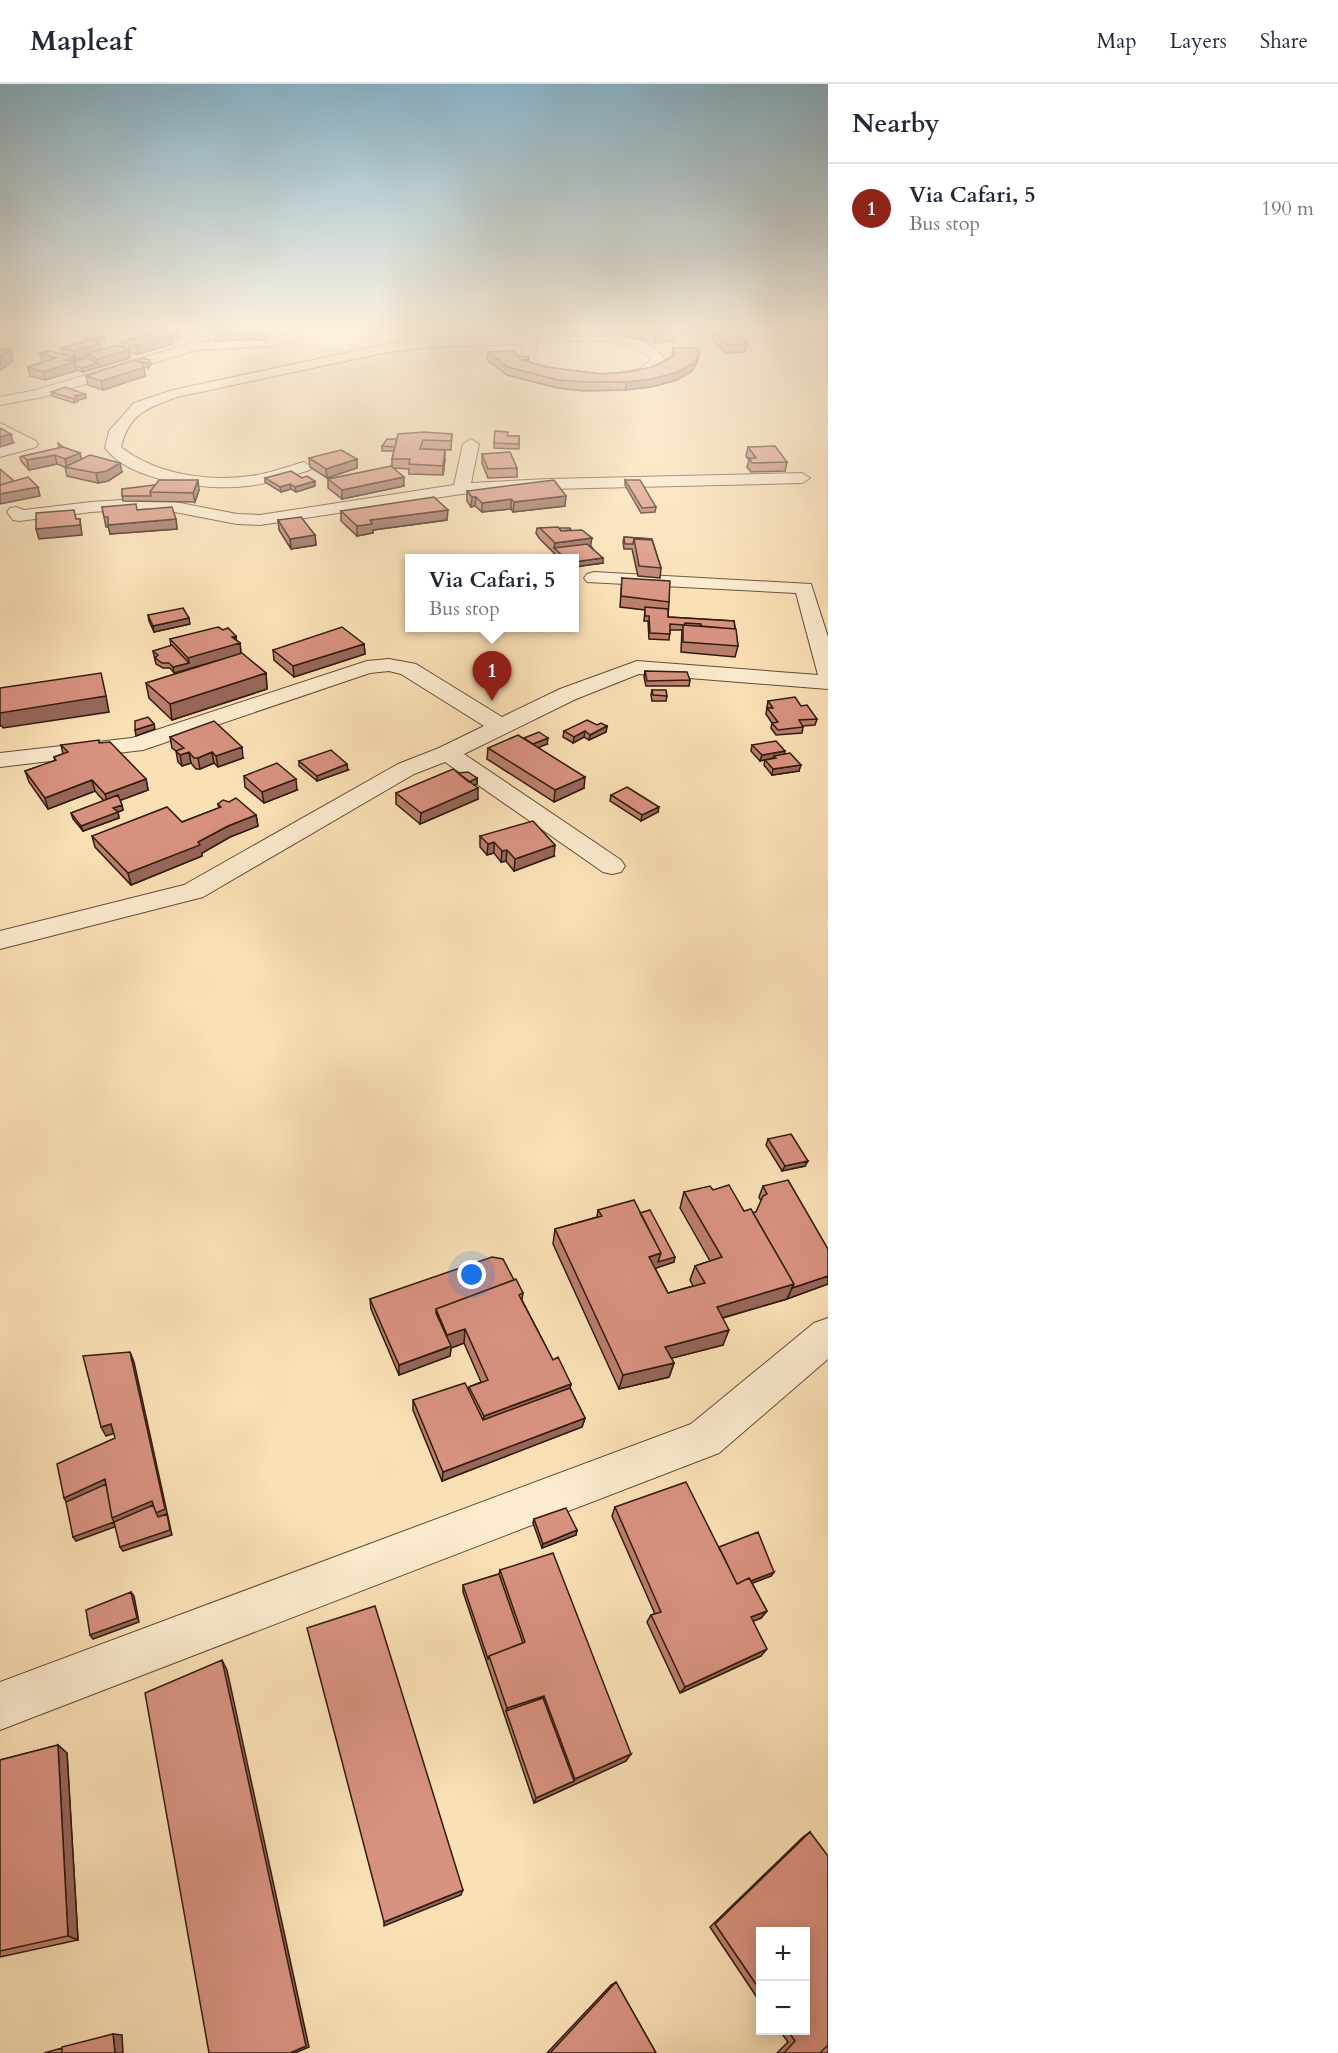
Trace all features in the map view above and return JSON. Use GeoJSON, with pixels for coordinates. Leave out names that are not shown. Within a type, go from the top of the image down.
{"type":"FeatureCollection","features":[{"type":"Feature","properties":{"kind":"street"},"geometry":{"type":"LineString","coordinates":[[127,420],[117,431],[113,448],[125,460],[163,473],[186,479],[242,482],[304,467]]}},
{"type":"Feature","properties":{"kind":"street"},"geometry":{"type":"LineString","coordinates":[[0,428],[30,444],[0,452]]}},
{"type":"Feature","properties":{"kind":"street"},"geometry":{"type":"LineString","coordinates":[[461,489],[471,444]]}},
{"type":"Feature","properties":{"kind":"street"},"geometry":{"type":"LineString","coordinates":[[144,483],[163,473]]}},
{"type":"Feature","properties":{"kind":"street"},"geometry":{"type":"LineString","coordinates":[[8,512],[19,516],[91,507],[154,503],[237,519],[260,520],[461,489],[549,484],[802,478]]}},
{"type":"Feature","properties":{"kind":"street"},"geometry":{"type":"LineString","coordinates":[[8,512],[122,489]]}},
{"type":"Feature","properties":{"kind":"street"},"geometry":{"type":"LineString","coordinates":[[594,578],[804,588],[828,673]]}},
{"type":"Feature","properties":{"kind":"street"},"geometry":{"type":"LineString","coordinates":[[0,760],[135,745],[367,668],[389,665],[408,669],[500,726]]}},
{"type":"Feature","properties":{"kind":"street"},"geometry":{"type":"LineString","coordinates":[[0,940],[193,891],[406,769],[447,753],[568,694],[637,667],[828,682]]}},
{"type":"Feature","properties":{"kind":"street"},"geometry":{"type":"LineString","coordinates":[[447,753],[612,866]]}},
{"type":"Feature","properties":{"kind":"street"},"geometry":{"type":"LineString","coordinates":[[0,1707],[705,1439],[828,1335]]}},
{"type":"Feature","properties":{"kind":"building"},"geometry":{"type":"Polygon","coordinates":[[[0,428],[11,434],[0,437],[0,428]]]}},
{"type":"Feature","properties":{"kind":"building"},"geometry":{"type":"Polygon","coordinates":[[[495,431],[508,432],[507,436],[519,436],[519,444],[494,443],[495,431]]]}},
{"type":"Feature","properties":{"kind":"building"},"geometry":{"type":"Polygon","coordinates":[[[424,432],[452,434],[451,441],[423,440],[420,449],[445,450],[443,466],[409,464],[410,459],[392,459],[398,434],[424,432]]]}},
{"type":"Feature","properties":{"kind":"building"},"geometry":{"type":"Polygon","coordinates":[[[387,439],[397,439],[395,447],[382,446],[387,439]]]}},
{"type":"Feature","properties":{"kind":"building"},"geometry":{"type":"Polygon","coordinates":[[[775,446],[787,462],[752,463],[749,458],[756,458],[748,447],[775,446]]]}},
{"type":"Feature","properties":{"kind":"building"},"geometry":{"type":"Polygon","coordinates":[[[63,447],[80,453],[65,459],[55,455],[27,460],[23,456],[63,447]]]}},
{"type":"Feature","properties":{"kind":"building"},"geometry":{"type":"Polygon","coordinates":[[[341,450],[357,459],[326,469],[309,458],[341,450]]]}},
{"type":"Feature","properties":{"kind":"building"},"geometry":{"type":"Polygon","coordinates":[[[510,452],[517,468],[488,469],[482,454],[510,452]]]}},
{"type":"Feature","properties":{"kind":"building"},"geometry":{"type":"Polygon","coordinates":[[[90,455],[120,463],[107,471],[96,473],[65,467],[90,455]]]}},
{"type":"Feature","properties":{"kind":"building"},"geometry":{"type":"Polygon","coordinates":[[[391,466],[404,477],[342,490],[328,479],[391,466]]]}},
{"type":"Feature","properties":{"kind":"building"},"geometry":{"type":"Polygon","coordinates":[[[0,469],[14,481],[0,485],[0,469]]]}},
{"type":"Feature","properties":{"kind":"building"},"geometry":{"type":"Polygon","coordinates":[[[291,471],[302,478],[307,476],[315,481],[295,487],[290,484],[280,487],[265,478],[291,471]]]}},
{"type":"Feature","properties":{"kind":"building"},"geometry":{"type":"Polygon","coordinates":[[[28,477],[38,487],[0,494],[0,485],[28,477]]]}},
{"type":"Feature","properties":{"kind":"building"},"geometry":{"type":"Polygon","coordinates":[[[159,480],[198,480],[193,493],[150,492],[159,480]]]}},
{"type":"Feature","properties":{"kind":"building"},"geometry":{"type":"Polygon","coordinates":[[[554,480],[566,496],[482,503],[467,491],[554,480]]]}},
{"type":"Feature","properties":{"kind":"building"},"geometry":{"type":"Polygon","coordinates":[[[625,480],[640,480],[656,507],[642,508],[625,480]]]}},
{"type":"Feature","properties":{"kind":"building"},"geometry":{"type":"Polygon","coordinates":[[[155,485],[150,492],[151,496],[122,496],[122,489],[155,485]]]}},
{"type":"Feature","properties":{"kind":"building"},"geometry":{"type":"Polygon","coordinates":[[[434,497],[448,510],[370,520],[372,524],[357,526],[341,511],[434,497]]]}},
{"type":"Feature","properties":{"kind":"building"},"geometry":{"type":"Polygon","coordinates":[[[136,504],[137,510],[172,507],[176,519],[108,525],[108,517],[104,517],[102,507],[136,504]]]}},
{"type":"Feature","properties":{"kind":"building"},"geometry":{"type":"Polygon","coordinates":[[[74,510],[76,519],[80,519],[80,525],[36,529],[36,513],[74,510]]]}},
{"type":"Feature","properties":{"kind":"building"},"geometry":{"type":"Polygon","coordinates":[[[301,517],[315,535],[290,539],[278,520],[301,517]]]}},
{"type":"Feature","properties":{"kind":"building"},"geometry":{"type":"Polygon","coordinates":[[[558,527],[561,531],[582,530],[592,538],[555,543],[540,528],[558,527]]]}},
{"type":"Feature","properties":{"kind":"building"},"geometry":{"type":"Polygon","coordinates":[[[559,528],[570,528],[571,530],[561,531],[559,528]]]}},
{"type":"Feature","properties":{"kind":"building"},"geometry":{"type":"Polygon","coordinates":[[[624,537],[652,539],[634,539],[633,544],[625,544],[624,537]]]}},
{"type":"Feature","properties":{"kind":"building"},"geometry":{"type":"Polygon","coordinates":[[[634,539],[652,540],[661,568],[639,566],[634,539]]]}},
{"type":"Feature","properties":{"kind":"building"},"geometry":{"type":"Polygon","coordinates":[[[587,544],[603,558],[579,561],[579,554],[561,554],[554,548],[587,544]]]}},
{"type":"Feature","properties":{"kind":"building"},"geometry":{"type":"Polygon","coordinates":[[[622,578],[670,581],[669,602],[621,596],[622,578]]]}},
{"type":"Feature","properties":{"kind":"building"},"geometry":{"type":"Polygon","coordinates":[[[645,607],[668,609],[668,617],[734,621],[735,629],[685,623],[684,625],[670,624],[670,634],[650,633],[649,616],[645,616],[645,607]]]}},
{"type":"Feature","properties":{"kind":"building"},"geometry":{"type":"Polygon","coordinates":[[[183,608],[189,618],[153,626],[148,615],[183,608]]]}},
{"type":"Feature","properties":{"kind":"building"},"geometry":{"type":"Polygon","coordinates":[[[683,625],[736,629],[738,646],[683,642],[683,625]]]}},
{"type":"Feature","properties":{"kind":"building"},"geometry":{"type":"Polygon","coordinates":[[[218,627],[223,630],[228,628],[236,636],[232,637],[240,643],[188,658],[170,639],[218,627]]]}},
{"type":"Feature","properties":{"kind":"building"},"geometry":{"type":"Polygon","coordinates":[[[342,627],[364,644],[293,666],[273,650],[342,627]]]}},
{"type":"Feature","properties":{"kind":"building"},"geometry":{"type":"Polygon","coordinates":[[[172,645],[189,663],[173,667],[155,658],[158,655],[153,651],[172,645]]]}},
{"type":"Feature","properties":{"kind":"building"},"geometry":{"type":"Polygon","coordinates":[[[242,653],[266,673],[170,704],[146,683],[242,653]]]}},
{"type":"Feature","properties":{"kind":"building"},"geometry":{"type":"Polygon","coordinates":[[[645,671],[687,672],[690,680],[647,681],[645,671]]]}},
{"type":"Feature","properties":{"kind":"building"},"geometry":{"type":"Polygon","coordinates":[[[101,673],[106,696],[0,713],[0,688],[101,673]]]}},
{"type":"Feature","properties":{"kind":"building"},"geometry":{"type":"Polygon","coordinates":[[[652,690],[666,690],[667,696],[653,695],[652,690]]]}},
{"type":"Feature","properties":{"kind":"building"},"geometry":{"type":"Polygon","coordinates":[[[795,697],[801,706],[807,705],[817,719],[799,720],[803,727],[778,730],[772,723],[778,722],[767,708],[773,708],[768,701],[795,697]]]}},
{"type":"Feature","properties":{"kind":"building"},"geometry":{"type":"Polygon","coordinates":[[[148,717],[154,724],[135,730],[135,721],[148,717]]]}},
{"type":"Feature","properties":{"kind":"building"},"geometry":{"type":"Polygon","coordinates":[[[587,720],[597,725],[601,723],[607,726],[590,735],[585,731],[574,737],[564,731],[587,720]]]}},
{"type":"Feature","properties":{"kind":"building"},"geometry":{"type":"Polygon","coordinates":[[[214,721],[242,747],[216,756],[212,752],[198,758],[194,758],[189,752],[180,755],[176,751],[184,748],[170,737],[214,721]]]}},
{"type":"Feature","properties":{"kind":"building"},"geometry":{"type":"Polygon","coordinates":[[[539,732],[548,738],[533,744],[524,738],[539,732]]]}},
{"type":"Feature","properties":{"kind":"building"},"geometry":{"type":"Polygon","coordinates":[[[518,735],[585,777],[555,790],[488,748],[518,735]]]}},
{"type":"Feature","properties":{"kind":"building"},"geometry":{"type":"Polygon","coordinates":[[[99,740],[99,743],[110,742],[146,779],[105,794],[92,780],[45,798],[25,771],[56,760],[54,757],[68,752],[61,745],[99,740]]]}},
{"type":"Feature","properties":{"kind":"building"},"geometry":{"type":"Polygon","coordinates":[[[776,741],[785,751],[762,755],[752,745],[776,741]]]}},
{"type":"Feature","properties":{"kind":"building"},"geometry":{"type":"Polygon","coordinates":[[[331,750],[347,764],[317,776],[299,761],[331,750]]]}},
{"type":"Feature","properties":{"kind":"building"},"geometry":{"type":"Polygon","coordinates":[[[790,753],[801,765],[773,769],[765,760],[776,758],[774,756],[790,753]]]}},
{"type":"Feature","properties":{"kind":"building"},"geometry":{"type":"Polygon","coordinates":[[[277,763],[296,779],[262,792],[244,776],[277,763]]]}},
{"type":"Feature","properties":{"kind":"building"},"geometry":{"type":"Polygon","coordinates":[[[453,769],[478,788],[421,813],[396,793],[453,769]]]}},
{"type":"Feature","properties":{"kind":"building"},"geometry":{"type":"Polygon","coordinates":[[[468,772],[477,778],[469,782],[458,773],[468,772]]]}},
{"type":"Feature","properties":{"kind":"building"},"geometry":{"type":"Polygon","coordinates":[[[627,787],[659,807],[642,815],[611,795],[627,787]]]}},
{"type":"Feature","properties":{"kind":"building"},"geometry":{"type":"Polygon","coordinates":[[[118,795],[122,805],[113,808],[118,812],[81,826],[71,813],[118,795]]]}},
{"type":"Feature","properties":{"kind":"building"},"geometry":{"type":"Polygon","coordinates":[[[236,798],[256,815],[228,826],[198,842],[200,845],[128,873],[92,836],[167,807],[182,822],[221,807],[218,804],[223,800],[229,802],[236,798]]]}},
{"type":"Feature","properties":{"kind":"building"},"geometry":{"type":"Polygon","coordinates":[[[533,821],[555,845],[515,859],[507,850],[502,851],[494,842],[488,844],[480,836],[533,821]]]}},
{"type":"Feature","properties":{"kind":"building"},"geometry":{"type":"Polygon","coordinates":[[[791,1134],[808,1161],[785,1166],[768,1139],[791,1134]]]}},
{"type":"Feature","properties":{"kind":"building"},"geometry":{"type":"Polygon","coordinates":[[[788,1180],[828,1249],[828,1276],[792,1288],[794,1284],[753,1213],[756,1212],[763,1196],[767,1194],[763,1186],[788,1180]]]}},
{"type":"Feature","properties":{"kind":"building"},"geometry":{"type":"Polygon","coordinates":[[[729,1185],[744,1211],[751,1209],[794,1284],[717,1307],[729,1330],[665,1347],[674,1363],[623,1375],[555,1229],[602,1216],[598,1210],[634,1200],[661,1253],[649,1257],[668,1293],[705,1283],[695,1266],[722,1257],[684,1192],[710,1186],[713,1190],[729,1185]]]}},
{"type":"Feature","properties":{"kind":"building"},"geometry":{"type":"Polygon","coordinates":[[[650,1210],[675,1257],[658,1262],[661,1253],[640,1213],[650,1210]]]}},
{"type":"Feature","properties":{"kind":"building"},"geometry":{"type":"Polygon","coordinates":[[[492,1257],[503,1259],[514,1280],[436,1309],[451,1346],[399,1365],[370,1299],[492,1257]]]}},
{"type":"Feature","properties":{"kind":"building"},"geometry":{"type":"Polygon","coordinates":[[[516,1279],[523,1293],[519,1295],[553,1360],[558,1357],[571,1384],[484,1416],[469,1387],[488,1380],[465,1329],[447,1335],[436,1309],[516,1279]]]}},
{"type":"Feature","properties":{"kind":"building"},"geometry":{"type":"Polygon","coordinates":[[[130,1352],[165,1509],[156,1513],[152,1501],[112,1518],[105,1479],[64,1498],[57,1464],[115,1438],[111,1424],[101,1427],[83,1356],[130,1352]]]}},
{"type":"Feature","properties":{"kind":"building"},"geometry":{"type":"Polygon","coordinates":[[[465,1383],[483,1420],[570,1388],[585,1418],[443,1472],[413,1400],[465,1383]]]}},
{"type":"Feature","properties":{"kind":"building"},"geometry":{"type":"Polygon","coordinates":[[[686,1482],[737,1584],[749,1578],[767,1611],[751,1617],[767,1649],[685,1687],[651,1615],[661,1612],[615,1507],[686,1482]]]}},
{"type":"Feature","properties":{"kind":"building"},"geometry":{"type":"Polygon","coordinates":[[[106,1484],[114,1522],[73,1537],[66,1502],[106,1484]]]}},
{"type":"Feature","properties":{"kind":"building"},"geometry":{"type":"Polygon","coordinates":[[[153,1505],[158,1517],[167,1514],[170,1530],[120,1547],[114,1522],[153,1505]]]}},
{"type":"Feature","properties":{"kind":"building"},"geometry":{"type":"Polygon","coordinates":[[[566,1508],[577,1530],[543,1544],[534,1519],[566,1508]]]}},
{"type":"Feature","properties":{"kind":"building"},"geometry":{"type":"Polygon","coordinates":[[[758,1532],[774,1572],[751,1581],[749,1578],[737,1584],[719,1547],[758,1532]]]}},
{"type":"Feature","properties":{"kind":"building"},"geometry":{"type":"Polygon","coordinates":[[[553,1553],[631,1754],[575,1779],[544,1696],[507,1708],[489,1656],[525,1642],[500,1570],[553,1553]]]}},
{"type":"Feature","properties":{"kind":"building"},"geometry":{"type":"Polygon","coordinates":[[[499,1574],[523,1643],[489,1656],[488,1659],[463,1585],[499,1574]]]}},
{"type":"Feature","properties":{"kind":"building"},"geometry":{"type":"Polygon","coordinates":[[[131,1592],[137,1618],[90,1635],[86,1610],[131,1592]]]}},
{"type":"Feature","properties":{"kind":"building"},"geometry":{"type":"Polygon","coordinates":[[[375,1606],[463,1890],[384,1922],[307,1628],[375,1606]]]}},
{"type":"Feature","properties":{"kind":"building"},"geometry":{"type":"Polygon","coordinates":[[[222,1660],[306,2046],[290,2053],[209,2053],[145,1693],[222,1660]]]}},
{"type":"Feature","properties":{"kind":"building"},"geometry":{"type":"Polygon","coordinates":[[[543,1698],[574,1781],[536,1798],[506,1711],[543,1698]]]}},
{"type":"Feature","properties":{"kind":"building"},"geometry":{"type":"Polygon","coordinates":[[[58,1745],[68,1936],[0,1951],[0,1760],[58,1745]]]}},
{"type":"Feature","properties":{"kind":"building"},"geometry":{"type":"Polygon","coordinates":[[[810,1832],[828,1856],[828,2045],[820,2053],[784,2053],[795,2041],[791,2035],[810,2035],[810,1927],[756,1927],[756,1984],[715,1924],[810,1832]]]}},
{"type":"Feature","properties":{"kind":"building"},"geometry":{"type":"Polygon","coordinates":[[[616,1982],[656,2053],[550,2053],[616,1982]]]}},
{"type":"Feature","properties":{"kind":"building"},"geometry":{"type":"Polygon","coordinates":[[[113,2034],[115,2053],[62,2053],[62,2047],[113,2034]]]}},
{"type":"Feature","properties":{"kind":"building"},"geometry":{"type":"Polygon","coordinates":[[[828,2045],[828,2053],[820,2053],[828,2045]]]}},
{"type":"Feature","properties":{"kind":"building"},"geometry":{"type":"Polygon","coordinates":[[[62,2048],[62,2053],[44,2053],[62,2048]]]}},
{"type":"Feature","properties":{"kind":"place","name":"Via Cafari, 5"},"geometry":{"type":"Point","coordinates":[492,701]}}]}
